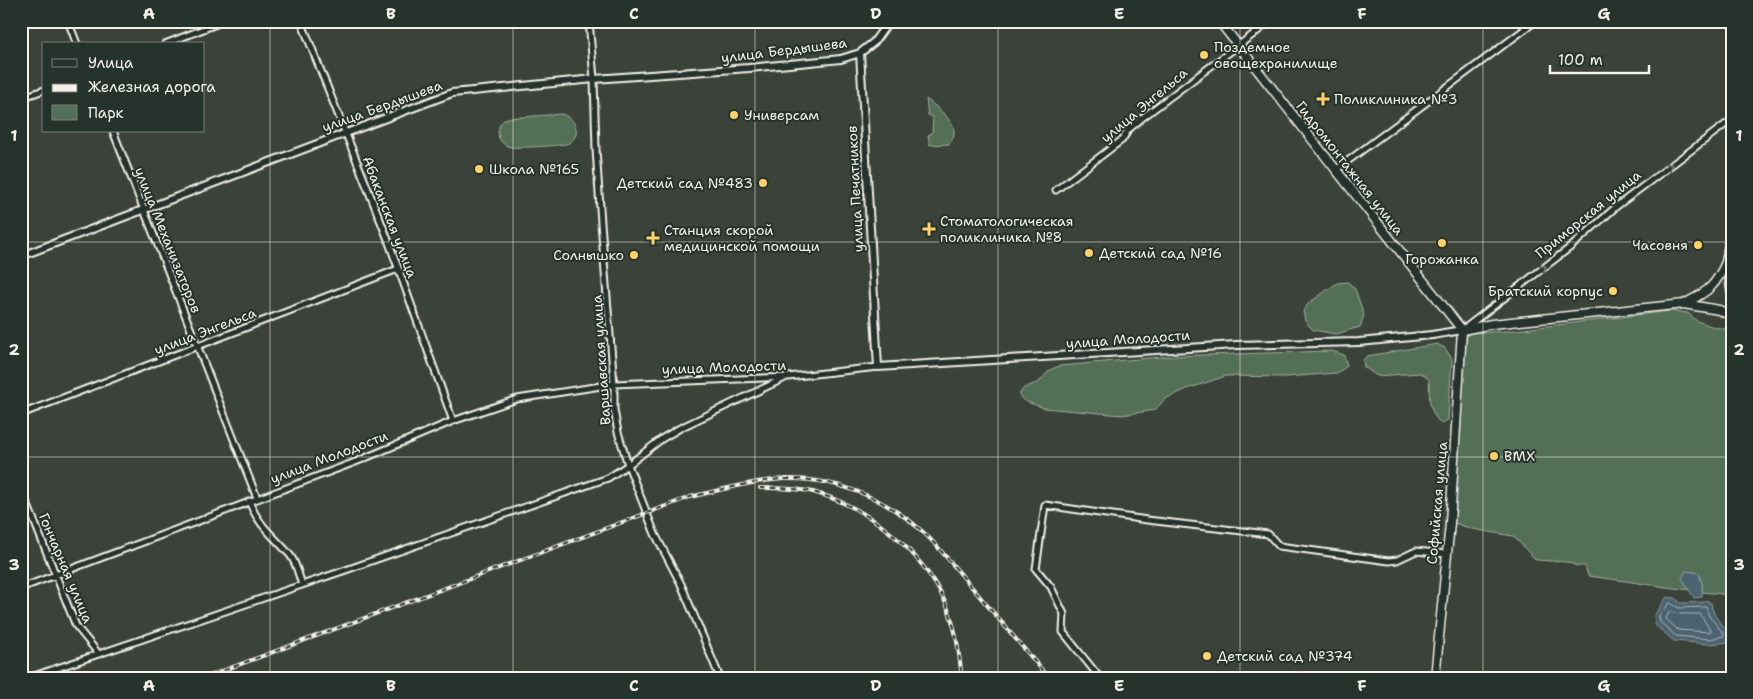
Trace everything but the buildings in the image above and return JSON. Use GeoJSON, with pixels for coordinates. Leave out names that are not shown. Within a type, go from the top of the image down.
{"type":"FeatureCollection","features":[{"type":"Feature","properties":{"kind":"highway"},"geometry":{"type":"LineString","coordinates":[[1732,226],[1727,260],[1732,292]]}},
{"type":"Feature","properties":{"kind":"main road","name":"Гидромонтажная улица"},"geometry":{"type":"LineString","coordinates":[[1219,21],[1462,330]]}},
{"type":"Feature","properties":{"kind":"main road"},"geometry":{"type":"LineString","coordinates":[[1684,304],[1710,289],[1721,274],[1727,260]]}},
{"type":"Feature","properties":{"kind":"main road"},"geometry":{"type":"LineString","coordinates":[[1462,330],[1492,324],[1684,304],[1719,310],[1732,316]]}},
{"type":"Feature","properties":{"kind":"main road","name":"Софийская улица"},"geometry":{"type":"LineString","coordinates":[[1435,678],[1462,330]]}},
{"type":"Feature","properties":{"kind":"street"},"geometry":{"type":"LineString","coordinates":[[68,21],[76,42]]}},
{"type":"Feature","properties":{"kind":"street"},"geometry":{"type":"LineString","coordinates":[[170,42],[224,21]]}},
{"type":"Feature","properties":{"kind":"street","name":"Абаканская улица"},"geometry":{"type":"LineString","coordinates":[[301,21],[387,237],[454,421]]}},
{"type":"Feature","properties":{"kind":"street","name":"Варшавская улица"},"geometry":{"type":"LineString","coordinates":[[589,21],[594,79],[600,214],[614,384],[614,410],[618,432],[628,465],[655,534],[681,584],[720,678]]}},
{"type":"Feature","properties":{"kind":"street"},"geometry":{"type":"LineString","coordinates":[[860,53],[874,42],[889,21]]}},
{"type":"Feature","properties":{"kind":"street","name":"улица Энгельса"},"geometry":{"type":"LineString","coordinates":[[1056,190],[1122,140],[1129,129],[1142,118],[1271,21]]}},
{"type":"Feature","properties":{"kind":"street"},"geometry":{"type":"LineString","coordinates":[[1520,21],[1526,28]]}},
{"type":"Feature","properties":{"kind":"street"},"geometry":{"type":"LineString","coordinates":[[1337,170],[1536,21]]}},
{"type":"Feature","properties":{"kind":"street","name":"улица Бердышева"},"geometry":{"type":"LineString","coordinates":[[21,256],[452,93],[594,79],[842,59],[860,53]]}},
{"type":"Feature","properties":{"kind":"street","name":"улица Печатников"},"geometry":{"type":"LineString","coordinates":[[860,53],[878,367]]}},
{"type":"Feature","properties":{"kind":"street"},"geometry":{"type":"LineString","coordinates":[[21,98],[42,91]]}},
{"type":"Feature","properties":{"kind":"street","name":"Приморская улица"},"geometry":{"type":"LineString","coordinates":[[1462,330],[1572,246],[1617,206],[1732,122]]}},
{"type":"Feature","properties":{"kind":"street","name":"улица Механизаторов"},"geometry":{"type":"LineString","coordinates":[[113,132],[257,498]]}},
{"type":"Feature","properties":{"kind":"street","name":"улица Энгельса"},"geometry":{"type":"LineString","coordinates":[[21,414],[398,269]]}},
{"type":"Feature","properties":{"kind":"street","name":"улица Молодости"},"geometry":{"type":"LineString","coordinates":[[21,588],[358,461],[454,421],[517,399],[614,384],[788,377],[878,367],[1236,345],[1359,342],[1462,330]]}},
{"type":"Feature","properties":{"kind":"street"},"geometry":{"type":"LineString","coordinates":[[28,678],[608,478],[680,428],[788,377]]}},
{"type":"Feature","properties":{"kind":"street","name":"Гончарная улица"},"geometry":{"type":"LineString","coordinates":[[21,488],[76,626],[98,653]]}},
{"type":"Feature","properties":{"kind":"street"},"geometry":{"type":"LineString","coordinates":[[249,501],[261,525],[292,556],[302,585]]}},
{"type":"Feature","properties":{"kind":"street"},"geometry":{"type":"LineString","coordinates":[[1100,678],[1063,632],[1064,614],[1051,587],[1036,569],[1045,505],[1147,520],[1268,534],[1279,546],[1390,561],[1397,560],[1416,551],[1446,554]]}},
{"type":"Feature","properties":{"kind":"green space"},"geometry":{"type":"Polygon","coordinates":[[[926,99],[952,123],[954,134],[949,144],[930,145],[928,135],[932,133],[933,117],[928,115],[926,99]]]}},
{"type":"Feature","properties":{"kind":"green space"},"geometry":{"type":"Polygon","coordinates":[[[561,114],[570,119],[576,126],[576,135],[569,143],[511,147],[504,144],[499,138],[499,126],[507,118],[561,114]]]}},
{"type":"Feature","properties":{"kind":"green space"},"geometry":{"type":"Polygon","coordinates":[[[1348,282],[1355,289],[1364,315],[1360,327],[1336,334],[1313,330],[1305,321],[1303,311],[1309,303],[1337,283],[1348,282]]]}},
{"type":"Feature","properties":{"kind":"green space"},"geometry":{"type":"Polygon","coordinates":[[[1670,311],[1688,313],[1697,321],[1724,329],[1729,327],[1732,329],[1732,595],[1702,592],[1699,573],[1686,571],[1682,578],[1690,590],[1588,576],[1585,566],[1577,566],[1567,562],[1536,560],[1513,536],[1472,529],[1454,523],[1452,488],[1465,337],[1471,333],[1508,331],[1670,311]]]}},
{"type":"Feature","properties":{"kind":"green space"},"geometry":{"type":"Polygon","coordinates":[[[1437,344],[1445,348],[1452,359],[1448,420],[1441,424],[1431,408],[1429,379],[1420,373],[1377,376],[1364,367],[1363,360],[1367,356],[1437,344]]]}},
{"type":"Feature","properties":{"kind":"green space"},"geometry":{"type":"Polygon","coordinates":[[[1332,351],[1344,355],[1347,366],[1337,373],[1286,377],[1226,376],[1187,389],[1165,399],[1155,410],[1122,415],[1044,408],[1027,402],[1020,397],[1020,393],[1024,388],[1039,382],[1050,370],[1059,366],[1172,356],[1332,351]]]}},
{"type":"Feature","properties":{"kind":"water"},"geometry":{"type":"Polygon","coordinates":[[[1686,571],[1699,573],[1702,584],[1702,597],[1694,598],[1682,578],[1686,571]]]}},
{"type":"Feature","properties":{"kind":"water"},"geometry":{"type":"Polygon","coordinates":[[[1667,597],[1676,598],[1680,603],[1704,602],[1706,600],[1711,603],[1718,620],[1732,633],[1730,642],[1709,644],[1674,641],[1655,625],[1654,616],[1667,597]]]}},
{"type":"Feature","properties":{"kind":"railway"},"geometry":{"type":"LineString","coordinates":[[203,678],[690,497],[748,484],[784,479],[805,480],[847,488],[886,505],[904,517],[936,545],[1049,678]]}},
{"type":"Feature","properties":{"kind":"railway"},"geometry":{"type":"LineString","coordinates":[[760,488],[800,490],[834,499],[854,508],[873,520],[908,549],[923,566],[946,604],[955,631],[962,678]]}},
{"type":"Feature","properties":{"kind":"place","name":"Поздемное овощехранилище"},"geometry":{"type":"Point","coordinates":[1204,55]}},
{"type":"Feature","properties":{"kind":"place","name":"Поликлиника №3"},"geometry":{"type":"Point","coordinates":[1323,99]}},
{"type":"Feature","properties":{"kind":"place","name":"Универсам"},"geometry":{"type":"Point","coordinates":[734,115]}},
{"type":"Feature","properties":{"kind":"place","name":"Школа №165"},"geometry":{"type":"Point","coordinates":[479,169]}},
{"type":"Feature","properties":{"kind":"place","name":"Детский сад №483"},"geometry":{"type":"Point","coordinates":[763,183]}},
{"type":"Feature","properties":{"kind":"place","name":"Стоматологическая поликлиника №8"},"geometry":{"type":"Point","coordinates":[929,229]}},
{"type":"Feature","properties":{"kind":"place","name":"Станция скорой медицинской помощи"},"geometry":{"type":"Point","coordinates":[653,238]}},
{"type":"Feature","properties":{"kind":"place","name":"Горожанка"},"geometry":{"type":"Point","coordinates":[1442,243]}},
{"type":"Feature","properties":{"kind":"place","name":"Часовня"},"geometry":{"type":"Point","coordinates":[1698,245]}},
{"type":"Feature","properties":{"kind":"place","name":"Детский сад №16"},"geometry":{"type":"Point","coordinates":[1089,253]}},
{"type":"Feature","properties":{"kind":"place","name":"Солнышко"},"geometry":{"type":"Point","coordinates":[634,255]}},
{"type":"Feature","properties":{"kind":"place","name":"Братский корпус"},"geometry":{"type":"Point","coordinates":[1613,291]}},
{"type":"Feature","properties":{"kind":"place","name":"BMX"},"geometry":{"type":"Point","coordinates":[1494,456]}},
{"type":"Feature","properties":{"kind":"place","name":"Детский сад №374"},"geometry":{"type":"Point","coordinates":[1207,656]}}]}
